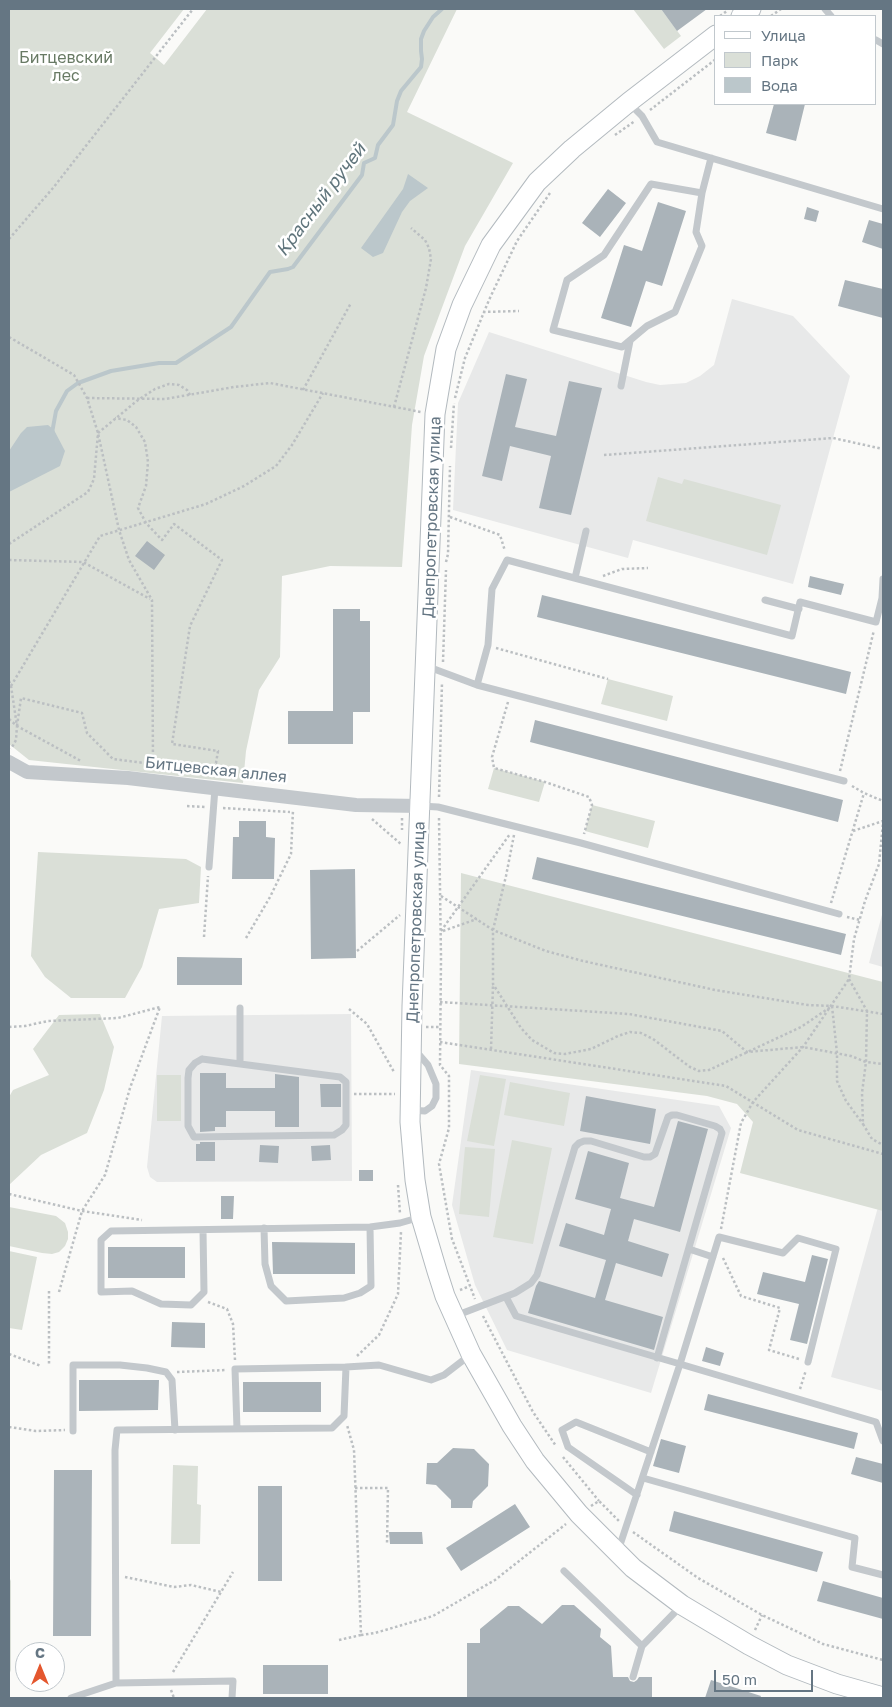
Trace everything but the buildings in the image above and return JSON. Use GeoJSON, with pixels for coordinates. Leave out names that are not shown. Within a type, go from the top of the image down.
{"type":"FeatureCollection","features":[{"type":"Feature","properties":{"kind":"street","name":"Днепропетровская улица"},"geometry":{"type":"LineString","coordinates":[[714,38],[629,102],[572,149],[537,182],[491,245],[462,305],[446,349],[435,414],[434,669],[430,806],[411,1046],[410,1110],[415,1180],[421,1217],[437,1271],[454,1317],[471,1354],[503,1412],[535,1461],[579,1514],[617,1554],[682,1605],[787,1665],[836,1684],[883,1697]]}},
{"type":"Feature","properties":{"kind":"street","name":"Битцевская аллея"},"geometry":{"type":"LineString","coordinates":[[9,762],[27,772],[118,778],[356,805],[430,806]]}},
{"type":"Feature","properties":{"kind":"lane"},"geometry":{"type":"LineString","coordinates":[[629,102],[642,116],[657,142],[883,209]]}},
{"type":"Feature","properties":{"kind":"lane"},"geometry":{"type":"LineString","coordinates":[[702,193],[651,184],[604,255],[567,280],[553,330],[622,347],[647,326],[675,312],[702,246],[696,232],[702,193],[711,158]]}},
{"type":"Feature","properties":{"kind":"lane"},"geometry":{"type":"LineString","coordinates":[[621,386],[630,341]]}},
{"type":"Feature","properties":{"kind":"lane"},"geometry":{"type":"LineString","coordinates":[[575,578],[586,531]]}},
{"type":"Feature","properties":{"kind":"lane"},"geometry":{"type":"LineString","coordinates":[[477,685],[488,645],[492,589],[507,560],[792,636],[800,602],[880,623],[883,579]]}},
{"type":"Feature","properties":{"kind":"lane"},"geometry":{"type":"LineString","coordinates":[[765,600],[799,608]]}},
{"type":"Feature","properties":{"kind":"lane"},"geometry":{"type":"LineString","coordinates":[[434,669],[477,685],[841,780]]}},
{"type":"Feature","properties":{"kind":"lane"},"geometry":{"type":"LineString","coordinates":[[209,867],[215,788]]}},
{"type":"Feature","properties":{"kind":"lane"},"geometry":{"type":"LineString","coordinates":[[430,806],[581,843],[839,914]]}},
{"type":"Feature","properties":{"kind":"lane"},"geometry":{"type":"LineString","coordinates":[[240,1008],[240,1064]]}},
{"type":"Feature","properties":{"kind":"lane"},"geometry":{"type":"LineString","coordinates":[[410,1110],[425,1111],[432,1106],[436,1098],[436,1084],[428,1065],[411,1046]]}},
{"type":"Feature","properties":{"kind":"lane"},"geometry":{"type":"LineString","coordinates":[[202,1059],[240,1064],[340,1076],[346,1082],[346,1125],[334,1135],[194,1137],[190,1132],[188,1120],[189,1070],[195,1062],[202,1059]]}},
{"type":"Feature","properties":{"kind":"lane"},"geometry":{"type":"LineString","coordinates":[[454,1317],[524,1289],[537,1275],[575,1147],[579,1143],[591,1141],[644,1157],[650,1157],[655,1154],[666,1121],[672,1115],[677,1115],[715,1126],[720,1129],[722,1134],[657,1358]]}},
{"type":"Feature","properties":{"kind":"lane"},"geometry":{"type":"LineString","coordinates":[[203,1230],[204,1292],[190,1305],[160,1304],[132,1291],[101,1292],[101,1240],[111,1231],[370,1227],[400,1223],[421,1217]]}},
{"type":"Feature","properties":{"kind":"lane"},"geometry":{"type":"LineString","coordinates":[[264,1228],[265,1264],[270,1286],[286,1301],[344,1298],[360,1293],[371,1286],[370,1227]]}},
{"type":"Feature","properties":{"kind":"lane"},"geometry":{"type":"LineString","coordinates":[[617,1554],[680,1364],[719,1237],[782,1253],[798,1238],[836,1248],[808,1362]]}},
{"type":"Feature","properties":{"kind":"lane"},"geometry":{"type":"LineString","coordinates":[[689,1249],[713,1257]]}},
{"type":"Feature","properties":{"kind":"lane"},"geometry":{"type":"LineString","coordinates":[[506,1297],[516,1316],[876,1422],[883,1441]]}},
{"type":"Feature","properties":{"kind":"lane"},"geometry":{"type":"LineString","coordinates":[[237,1429],[235,1369],[379,1365],[431,1380],[444,1376],[471,1354]]}},
{"type":"Feature","properties":{"kind":"lane"},"geometry":{"type":"LineString","coordinates":[[70,1430],[72,1365],[120,1365],[166,1372],[172,1380],[175,1430]]}},
{"type":"Feature","properties":{"kind":"lane"},"geometry":{"type":"LineString","coordinates":[[116,1683],[115,1450],[117,1430],[332,1428],[344,1416],[346,1367]]}},
{"type":"Feature","properties":{"kind":"lane"},"geometry":{"type":"LineString","coordinates":[[636,1495],[568,1447],[562,1430],[576,1422],[651,1452]]}},
{"type":"Feature","properties":{"kind":"lane"},"geometry":{"type":"LineString","coordinates":[[643,1478],[855,1538],[852,1567],[883,1575]]}},
{"type":"Feature","properties":{"kind":"lane"},"geometry":{"type":"LineString","coordinates":[[564,1571],[642,1646]]}},
{"type":"Feature","properties":{"kind":"lane"},"geometry":{"type":"LineString","coordinates":[[634,1677],[642,1646],[682,1605]]}},
{"type":"Feature","properties":{"kind":"lane"},"geometry":{"type":"LineString","coordinates":[[70,1698],[116,1683],[233,1681],[232,1698]]}},
{"type":"Feature","properties":{"kind":"path"},"geometry":{"type":"LineString","coordinates":[[9,239],[53,188],[192,9]]}},
{"type":"Feature","properties":{"kind":"path"},"geometry":{"type":"LineString","coordinates":[[610,139],[714,61]]}},
{"type":"Feature","properties":{"kind":"path"},"geometry":{"type":"LineString","coordinates":[[450,455],[454,401],[465,358],[483,312],[517,241],[556,187]]}},
{"type":"Feature","properties":{"kind":"path"},"geometry":{"type":"LineString","coordinates":[[394,407],[426,288],[431,259],[425,240],[411,228]]}},
{"type":"Feature","properties":{"kind":"path"},"geometry":{"type":"LineString","coordinates":[[303,390],[351,303]]}},
{"type":"Feature","properties":{"kind":"path"},"geometry":{"type":"LineString","coordinates":[[483,312],[519,310]]}},
{"type":"Feature","properties":{"kind":"path"},"geometry":{"type":"LineString","coordinates":[[9,337],[74,375],[87,398],[98,433],[119,530],[130,560],[152,600],[153,763]]}},
{"type":"Feature","properties":{"kind":"path"},"geometry":{"type":"LineString","coordinates":[[87,398],[165,399],[270,383],[435,414]]}},
{"type":"Feature","properties":{"kind":"path"},"geometry":{"type":"LineString","coordinates":[[9,544],[88,492],[94,479],[98,433],[115,418],[155,389],[169,384],[180,385],[190,395]]}},
{"type":"Feature","properties":{"kind":"path"},"geometry":{"type":"LineString","coordinates":[[11,686],[100,536],[206,504],[244,486],[276,466],[292,445],[323,393]]}},
{"type":"Feature","properties":{"kind":"path"},"geometry":{"type":"LineString","coordinates":[[9,755],[16,740],[20,698],[82,713],[87,733],[113,759],[207,771],[216,763],[218,751],[172,744],[190,626],[222,560],[174,524],[162,540],[146,522],[138,508],[146,486],[148,462],[146,442],[136,427],[127,420],[115,418]]}},
{"type":"Feature","properties":{"kind":"path"},"geometry":{"type":"LineString","coordinates":[[604,455],[833,438],[883,449]]}},
{"type":"Feature","properties":{"kind":"path"},"geometry":{"type":"LineString","coordinates":[[450,465],[450,517],[434,669],[430,806],[441,896],[440,1065],[449,1076],[449,1128],[439,1164],[452,1239],[478,1307],[508,1368],[533,1412],[557,1448]]}},
{"type":"Feature","properties":{"kind":"path"},"geometry":{"type":"LineString","coordinates":[[450,517],[500,535],[507,560]]}},
{"type":"Feature","properties":{"kind":"path"},"geometry":{"type":"LineString","coordinates":[[9,560],[83,562],[152,600]]}},
{"type":"Feature","properties":{"kind":"path"},"geometry":{"type":"LineString","coordinates":[[588,581],[622,569],[648,568]]}},
{"type":"Feature","properties":{"kind":"path"},"geometry":{"type":"LineString","coordinates":[[871,642],[841,780],[883,801]]}},
{"type":"Feature","properties":{"kind":"path"},"geometry":{"type":"LineString","coordinates":[[488,645],[608,679]]}},
{"type":"Feature","properties":{"kind":"path"},"geometry":{"type":"LineString","coordinates":[[9,681],[17,726]]}},
{"type":"Feature","properties":{"kind":"path"},"geometry":{"type":"LineString","coordinates":[[510,694],[492,757],[494,768],[545,782],[589,797],[592,805],[581,843]]}},
{"type":"Feature","properties":{"kind":"path"},"geometry":{"type":"LineString","coordinates":[[9,719],[17,726],[83,763]]}},
{"type":"Feature","properties":{"kind":"path"},"geometry":{"type":"LineString","coordinates":[[829,911],[864,793]]}},
{"type":"Feature","properties":{"kind":"path"},"geometry":{"type":"LineString","coordinates":[[246,938],[270,897],[291,854],[294,797]]}},
{"type":"Feature","properties":{"kind":"path"},"geometry":{"type":"LineString","coordinates":[[356,805],[402,845],[402,806]]}},
{"type":"Feature","properties":{"kind":"path"},"geometry":{"type":"LineString","coordinates":[[187,806],[293,812]]}},
{"type":"Feature","properties":{"kind":"path"},"geometry":{"type":"LineString","coordinates":[[719,1237],[741,1122],[752,1102],[803,1047],[849,979],[854,939],[865,901],[879,864],[883,822],[853,831]]}},
{"type":"Feature","properties":{"kind":"path"},"geometry":{"type":"LineString","coordinates":[[441,932],[515,826]]}},
{"type":"Feature","properties":{"kind":"path"},"geometry":{"type":"LineString","coordinates":[[491,1049],[493,930],[506,876],[515,826]]}},
{"type":"Feature","properties":{"kind":"path"},"geometry":{"type":"LineString","coordinates":[[204,937],[209,867]]}},
{"type":"Feature","properties":{"kind":"path"},"geometry":{"type":"LineString","coordinates":[[441,896],[493,930],[546,951],[583,961],[715,990],[808,1005],[832,1006],[883,1014]]}},
{"type":"Feature","properties":{"kind":"path"},"geometry":{"type":"LineString","coordinates":[[357,951],[402,913]]}},
{"type":"Feature","properties":{"kind":"path"},"geometry":{"type":"LineString","coordinates":[[441,932],[476,920]]}},
{"type":"Feature","properties":{"kind":"path"},"geometry":{"type":"LineString","coordinates":[[849,979],[867,1011],[866,1062],[862,1093],[863,1124]]}},
{"type":"Feature","properties":{"kind":"path"},"geometry":{"type":"LineString","coordinates":[[492,984],[521,1028],[532,1040],[554,1053],[576,1053],[591,1049],[630,1032],[653,1039],[690,1067],[699,1071],[709,1070],[801,1027],[832,1006]]}},
{"type":"Feature","properties":{"kind":"path"},"geometry":{"type":"LineString","coordinates":[[440,1002],[629,1014],[722,1031],[747,1052],[803,1047],[851,1056],[866,1062],[883,1064]]}},
{"type":"Feature","properties":{"kind":"path"},"geometry":{"type":"LineString","coordinates":[[832,1006],[837,1081],[846,1102],[872,1139],[883,1145],[879,1153]]}},
{"type":"Feature","properties":{"kind":"path"},"geometry":{"type":"LineString","coordinates":[[9,1027],[25,1026],[48,1020],[118,1018],[160,1007],[130,1088],[105,1175],[82,1211],[59,1292]]}},
{"type":"Feature","properties":{"kind":"path"},"geometry":{"type":"LineString","coordinates":[[349,1009],[367,1024],[394,1071],[394,1078]]}},
{"type":"Feature","properties":{"kind":"path"},"geometry":{"type":"LineString","coordinates":[[422,1026],[440,1027]]}},
{"type":"Feature","properties":{"kind":"path"},"geometry":{"type":"LineString","coordinates":[[440,1042],[726,1086],[798,1130],[883,1154]]}},
{"type":"Feature","properties":{"kind":"path"},"geometry":{"type":"LineString","coordinates":[[553,1059],[554,1053]]}},
{"type":"Feature","properties":{"kind":"path"},"geometry":{"type":"LineString","coordinates":[[351,1094],[395,1094],[394,1086]]}},
{"type":"Feature","properties":{"kind":"path"},"geometry":{"type":"LineString","coordinates":[[346,1367],[379,1334],[398,1294],[401,1240],[398,1183]]}},
{"type":"Feature","properties":{"kind":"path"},"geometry":{"type":"LineString","coordinates":[[9,1194],[82,1211]]}},
{"type":"Feature","properties":{"kind":"path"},"geometry":{"type":"LineString","coordinates":[[717,1246],[741,1296],[780,1308],[769,1350],[808,1362],[798,1399]]}},
{"type":"Feature","properties":{"kind":"path"},"geometry":{"type":"LineString","coordinates":[[49,1291],[50,1366]]}},
{"type":"Feature","properties":{"kind":"path"},"geometry":{"type":"LineString","coordinates":[[166,1372],[235,1369],[233,1324],[227,1309],[197,1298]]}},
{"type":"Feature","properties":{"kind":"path"},"geometry":{"type":"LineString","coordinates":[[9,1354],[41,1366]]}},
{"type":"Feature","properties":{"kind":"path"},"geometry":{"type":"LineString","coordinates":[[344,1416],[354,1450],[360,1635]]}},
{"type":"Feature","properties":{"kind":"path"},"geometry":{"type":"LineString","coordinates":[[9,1427],[36,1431],[70,1430]]}},
{"type":"Feature","properties":{"kind":"path"},"geometry":{"type":"LineString","coordinates":[[562,1455],[598,1501],[625,1527],[698,1578],[762,1616],[823,1644],[883,1660]]}},
{"type":"Feature","properties":{"kind":"path"},"geometry":{"type":"LineString","coordinates":[[356,1488],[388,1488],[387,1544]]}},
{"type":"Feature","properties":{"kind":"path"},"geometry":{"type":"LineString","coordinates":[[339,1640],[375,1633],[433,1616],[494,1580],[598,1501]]}},
{"type":"Feature","properties":{"kind":"path"},"geometry":{"type":"LineString","coordinates":[[174,1698],[168,1682],[233,1572]]}},
{"type":"Feature","properties":{"kind":"path"},"geometry":{"type":"LineString","coordinates":[[116,1576],[174,1588],[191,1585],[221,1592]]}},
{"type":"Feature","properties":{"kind":"shaded area"},"geometry":{"type":"Polygon","coordinates":[[[732,299],[793,316],[850,376],[793,584],[633,540],[628,558],[453,510],[458,403],[489,332],[646,382],[660,385],[686,383],[700,376],[714,365],[732,299]]]}},
{"type":"Feature","properties":{"kind":"shaded area"},"geometry":{"type":"Polygon","coordinates":[[[883,911],[883,967],[869,963],[883,911]]]}},
{"type":"Feature","properties":{"kind":"shaded area"},"geometry":{"type":"Polygon","coordinates":[[[351,1014],[352,1181],[157,1182],[150,1177],[147,1167],[162,1016],[351,1014]]]}},
{"type":"Feature","properties":{"kind":"shaded area"},"geometry":{"type":"Polygon","coordinates":[[[471,1070],[719,1106],[731,1128],[651,1393],[507,1350],[475,1285],[452,1205],[471,1070]]]}},
{"type":"Feature","properties":{"kind":"shaded area"},"geometry":{"type":"Polygon","coordinates":[[[883,1189],[883,1391],[831,1377],[883,1189]]]}},
{"type":"Feature","properties":{"kind":"green space","name":"Битцевский лес"},"geometry":{"type":"Polygon","coordinates":[[[9,9],[184,9],[150,53],[164,65],[207,9],[457,9],[407,112],[513,163],[465,246],[424,356],[412,425],[402,567],[330,566],[282,576],[280,657],[259,690],[246,751],[243,783],[29,760],[9,744],[9,9]]]}},
{"type":"Feature","properties":{"kind":"green space"},"geometry":{"type":"Polygon","coordinates":[[[633,9],[661,9],[681,36],[664,49],[633,9]]]}},
{"type":"Feature","properties":{"kind":"green space"},"geometry":{"type":"Polygon","coordinates":[[[658,477],[682,484],[684,479],[781,505],[767,555],[646,521],[658,477]]]}},
{"type":"Feature","properties":{"kind":"green space"},"geometry":{"type":"Polygon","coordinates":[[[608,679],[673,696],[667,721],[601,704],[608,679]]]}},
{"type":"Feature","properties":{"kind":"green space"},"geometry":{"type":"Polygon","coordinates":[[[494,768],[545,782],[539,802],[488,789],[494,768]]]}},
{"type":"Feature","properties":{"kind":"green space"},"geometry":{"type":"Polygon","coordinates":[[[592,805],[655,821],[648,848],[585,831],[592,805]]]}},
{"type":"Feature","properties":{"kind":"green space"},"geometry":{"type":"Polygon","coordinates":[[[38,852],[186,859],[201,867],[199,903],[159,909],[142,967],[125,998],[71,998],[45,977],[31,956],[38,852]]]}},
{"type":"Feature","properties":{"kind":"green space"},"geometry":{"type":"Polygon","coordinates":[[[461,873],[883,982],[883,1211],[740,1173],[753,1122],[737,1104],[707,1096],[459,1064],[461,873]]]}},
{"type":"Feature","properties":{"kind":"green space"},"geometry":{"type":"Polygon","coordinates":[[[100,1014],[114,1047],[104,1090],[87,1133],[41,1155],[9,1185],[9,1097],[13,1090],[49,1075],[33,1049],[59,1015],[100,1014]]]}},
{"type":"Feature","properties":{"kind":"green space"},"geometry":{"type":"Polygon","coordinates":[[[157,1075],[181,1075],[181,1121],[157,1121],[157,1075]]]}},
{"type":"Feature","properties":{"kind":"green space"},"geometry":{"type":"Polygon","coordinates":[[[480,1075],[506,1079],[494,1146],[467,1141],[480,1075]]]}},
{"type":"Feature","properties":{"kind":"green space"},"geometry":{"type":"Polygon","coordinates":[[[510,1082],[570,1093],[564,1126],[504,1115],[510,1082]]]}},
{"type":"Feature","properties":{"kind":"green space"},"geometry":{"type":"Polygon","coordinates":[[[512,1140],[552,1148],[533,1244],[493,1237],[512,1140]]]}},
{"type":"Feature","properties":{"kind":"green space"},"geometry":{"type":"Polygon","coordinates":[[[465,1147],[495,1149],[489,1217],[459,1214],[465,1147]]]}},
{"type":"Feature","properties":{"kind":"green space"},"geometry":{"type":"Polygon","coordinates":[[[9,1207],[56,1216],[65,1223],[68,1232],[65,1246],[59,1252],[52,1254],[9,1246],[9,1207]]]}},
{"type":"Feature","properties":{"kind":"green space"},"geometry":{"type":"Polygon","coordinates":[[[9,1251],[37,1257],[22,1330],[9,1328],[9,1251]]]}},
{"type":"Feature","properties":{"kind":"green space"},"geometry":{"type":"Polygon","coordinates":[[[173,1465],[198,1466],[197,1504],[201,1505],[200,1544],[171,1544],[173,1465]]]}},
{"type":"Feature","properties":{"kind":"green space"},"geometry":{"type":"Polygon","coordinates":[[[9,1577],[11,1581],[11,1670],[9,1675],[9,1577]]]}},
{"type":"Feature","properties":{"kind":"water"},"geometry":{"type":"Polygon","coordinates":[[[408,174],[428,188],[410,201],[402,212],[383,253],[373,257],[361,248],[403,189],[408,174]]]}},
{"type":"Feature","properties":{"kind":"water"},"geometry":{"type":"Polygon","coordinates":[[[48,425],[54,430],[65,451],[60,466],[9,492],[9,451],[27,427],[48,425]]]}},
{"type":"Feature","properties":{"kind":"waterway","name":"Красный ручей"},"geometry":{"type":"LineString","coordinates":[[52,433],[56,411],[67,391],[78,383],[111,371],[159,363],[176,363],[231,327],[270,272],[293,267],[362,175],[364,163],[375,158],[378,145],[393,125],[397,101],[401,91],[421,67],[421,39],[424,31],[433,17],[442,9]]}}]}
